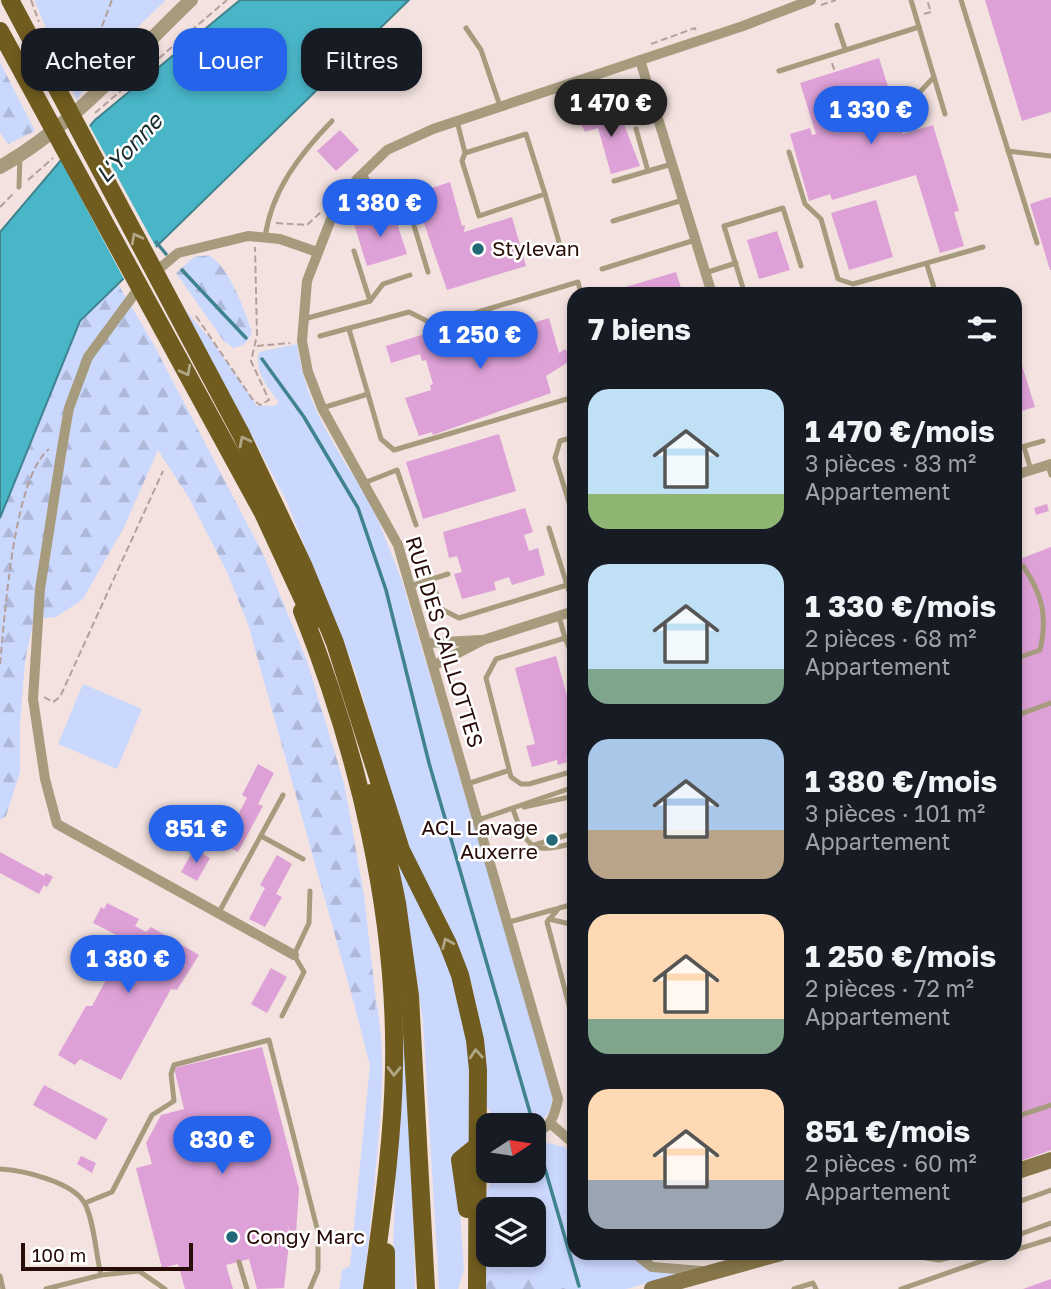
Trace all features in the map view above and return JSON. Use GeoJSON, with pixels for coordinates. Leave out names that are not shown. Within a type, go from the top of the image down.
{"type":"FeatureCollection","features":[{"type":"Feature","properties":{"kind":"main road"},"geometry":{"type":"LineString","coordinates":[[13,0],[33,46],[269,491],[303,565],[335,643],[401,850],[448,944],[460,975],[475,1040],[479,1113]]}},
{"type":"Feature","properties":{"kind":"main road"},"geometry":{"type":"LineString","coordinates":[[1,32],[44,106],[286,557],[324,647],[352,727],[383,840],[397,904],[410,996],[426,1289]]}},
{"type":"Feature","properties":{"kind":"main road"},"geometry":{"type":"LineString","coordinates":[[263,513],[317,650],[354,759],[380,893],[394,1063],[385,1193],[372,1289]]}},
{"type":"Feature","properties":{"kind":"main road"},"geometry":{"type":"LineString","coordinates":[[369,750],[383,840]]}},
{"type":"Feature","properties":{"kind":"main road"},"geometry":{"type":"LineString","coordinates":[[464,1289],[469,1268],[469,1238],[460,1160],[476,1149]]}},
{"type":"Feature","properties":{"kind":"main road"},"geometry":{"type":"LineString","coordinates":[[1022,1170],[1051,1160]]}},
{"type":"Feature","properties":{"kind":"main road"},"geometry":{"type":"LineString","coordinates":[[476,1183],[477,1289]]}},
{"type":"Feature","properties":{"kind":"main road"},"geometry":{"type":"LineString","coordinates":[[385,1193],[386,1289]]}},
{"type":"Feature","properties":{"kind":"main road"},"geometry":{"type":"LineString","coordinates":[[652,1289],[760,1260]]}},
{"type":"Feature","properties":{"kind":"main road"},"geometry":{"type":"LineString","coordinates":[[683,1289],[761,1260]]}},
{"type":"Feature","properties":{"kind":"street"},"geometry":{"type":"LineString","coordinates":[[0,167],[20,155],[96,92],[191,0]]}},
{"type":"Feature","properties":{"kind":"street","name":"RUE DES CAILLOTTES"},"geometry":{"type":"LineString","coordinates":[[550,1123],[558,1099],[398,545],[322,408],[308,372],[302,341],[307,281],[333,214],[364,172],[387,150],[457,121],[811,0]]}},
{"type":"Feature","properties":{"kind":"street"},"geometry":{"type":"LineString","coordinates":[[640,60],[710,287]]}},
{"type":"Feature","properties":{"kind":"street"},"geometry":{"type":"LineString","coordinates":[[294,955],[57,824],[45,779],[33,690],[40,589],[62,448],[69,408],[88,357],[134,291],[178,253],[218,241],[248,236],[317,252]]}},
{"type":"Feature","properties":{"kind":"street"},"geometry":{"type":"LineString","coordinates":[[1022,473],[1050,468]]}},
{"type":"Feature","properties":{"kind":"street"},"geometry":{"type":"LineString","coordinates":[[433,666],[483,640],[567,612]]}},
{"type":"Feature","properties":{"kind":"street"},"geometry":{"type":"LineString","coordinates":[[426,643],[483,640]]}},
{"type":"Feature","properties":{"kind":"street"},"geometry":{"type":"LineString","coordinates":[[478,1101],[484,1113]]}},
{"type":"Feature","properties":{"kind":"street"},"geometry":{"type":"LineString","coordinates":[[546,1126],[550,1123],[567,1138]]}},
{"type":"Feature","properties":{"kind":"street"},"geometry":{"type":"LineString","coordinates":[[643,1260],[652,1267],[715,1272]]}},
{"type":"Feature","properties":{"kind":"lane"},"geometry":{"type":"LineString","coordinates":[[911,0],[945,114]]}},
{"type":"Feature","properties":{"kind":"lane"},"geometry":{"type":"LineString","coordinates":[[961,0],[1037,243]]}},
{"type":"Feature","properties":{"kind":"lane"},"geometry":{"type":"LineString","coordinates":[[837,25],[845,50]]}},
{"type":"Feature","properties":{"kind":"lane"},"geometry":{"type":"LineString","coordinates":[[779,71],[919,26]]}},
{"type":"Feature","properties":{"kind":"lane"},"geometry":{"type":"LineString","coordinates":[[467,28],[481,50],[500,107]]}},
{"type":"Feature","properties":{"kind":"lane"},"geometry":{"type":"LineString","coordinates":[[596,74],[604,96],[627,99],[633,120]]}},
{"type":"Feature","properties":{"kind":"lane"},"geometry":{"type":"LineString","coordinates":[[921,118],[915,97],[934,77]]}},
{"type":"Feature","properties":{"kind":"lane"},"geometry":{"type":"LineString","coordinates":[[265,238],[268,217],[279,190],[300,156],[332,121]]}},
{"type":"Feature","properties":{"kind":"lane"},"geometry":{"type":"LineString","coordinates":[[457,121],[465,153],[462,161],[479,216],[545,194]]}},
{"type":"Feature","properties":{"kind":"lane"},"geometry":{"type":"LineString","coordinates":[[636,129],[648,171]]}},
{"type":"Feature","properties":{"kind":"lane"},"geometry":{"type":"LineString","coordinates":[[465,153],[526,134],[563,256]]}},
{"type":"Feature","properties":{"kind":"lane"},"geometry":{"type":"LineString","coordinates":[[1008,151],[1051,156]]}},
{"type":"Feature","properties":{"kind":"lane"},"geometry":{"type":"LineString","coordinates":[[789,152],[806,204],[821,219],[838,279],[853,284],[905,267],[927,265],[983,247]]}},
{"type":"Feature","properties":{"kind":"lane"},"geometry":{"type":"LineString","coordinates":[[19,187],[20,155]]}},
{"type":"Feature","properties":{"kind":"lane"},"geometry":{"type":"LineString","coordinates":[[614,181],[672,164]]}},
{"type":"Feature","properties":{"kind":"lane"},"geometry":{"type":"LineString","coordinates":[[364,172],[380,212]]}},
{"type":"Feature","properties":{"kind":"lane"},"geometry":{"type":"LineString","coordinates":[[405,196],[428,272]]}},
{"type":"Feature","properties":{"kind":"lane"},"geometry":{"type":"LineString","coordinates":[[613,221],[683,200]]}},
{"type":"Feature","properties":{"kind":"lane"},"geometry":{"type":"LineString","coordinates":[[743,287],[724,226],[782,208],[801,266]]}},
{"type":"Feature","properties":{"kind":"lane"},"geometry":{"type":"LineString","coordinates":[[602,269],[695,240]]}},
{"type":"Feature","properties":{"kind":"lane"},"geometry":{"type":"LineString","coordinates":[[354,251],[370,301]]}},
{"type":"Feature","properties":{"kind":"lane"},"geometry":{"type":"LineString","coordinates":[[705,273],[736,263]]}},
{"type":"Feature","properties":{"kind":"lane"},"geometry":{"type":"LineString","coordinates":[[927,265],[934,287]]}},
{"type":"Feature","properties":{"kind":"lane"},"geometry":{"type":"LineString","coordinates":[[304,319],[370,301],[383,284],[410,275]]}},
{"type":"Feature","properties":{"kind":"lane"},"geometry":{"type":"LineString","coordinates":[[320,336],[409,312],[435,325],[578,282],[579,287]]}},
{"type":"Feature","properties":{"kind":"lane"},"geometry":{"type":"LineString","coordinates":[[349,329],[381,439],[394,450],[567,399]]}},
{"type":"Feature","properties":{"kind":"lane"},"geometry":{"type":"LineString","coordinates":[[322,408],[368,394]]}},
{"type":"Feature","properties":{"kind":"lane"},"geometry":{"type":"LineString","coordinates":[[567,439],[560,441],[555,458],[567,496]]}},
{"type":"Feature","properties":{"kind":"lane"},"geometry":{"type":"LineString","coordinates":[[1031,470],[1024,447],[1043,441]]}},
{"type":"Feature","properties":{"kind":"lane"},"geometry":{"type":"LineString","coordinates":[[364,482],[397,470],[416,525]]}},
{"type":"Feature","properties":{"kind":"lane"},"geometry":{"type":"LineString","coordinates":[[432,579],[441,609],[458,618],[567,585],[549,528]]}},
{"type":"Feature","properties":{"kind":"lane"},"geometry":{"type":"LineString","coordinates":[[1022,566],[1035,584],[1046,624],[1040,650],[1022,656]]}},
{"type":"Feature","properties":{"kind":"lane"},"geometry":{"type":"LineString","coordinates":[[410,586],[448,574]]}},
{"type":"Feature","properties":{"kind":"lane"},"geometry":{"type":"LineString","coordinates":[[558,616],[567,643]]}},
{"type":"Feature","properties":{"kind":"lane"},"geometry":{"type":"LineString","coordinates":[[507,771],[509,759],[486,678],[488,671],[496,659],[565,638]]}},
{"type":"Feature","properties":{"kind":"lane"},"geometry":{"type":"LineString","coordinates":[[1022,713],[1051,703]]}},
{"type":"Feature","properties":{"kind":"lane"},"geometry":{"type":"LineString","coordinates":[[507,771],[521,784],[567,773]]}},
{"type":"Feature","properties":{"kind":"lane"},"geometry":{"type":"LineString","coordinates":[[467,784],[507,771]]}},
{"type":"Feature","properties":{"kind":"lane"},"geometry":{"type":"LineString","coordinates":[[521,807],[536,798],[567,789]]}},
{"type":"Feature","properties":{"kind":"lane"},"geometry":{"type":"LineString","coordinates":[[218,914],[283,795]]}},
{"type":"Feature","properties":{"kind":"lane"},"geometry":{"type":"LineString","coordinates":[[477,820],[521,807],[538,806],[567,798]]}},
{"type":"Feature","properties":{"kind":"lane"},"geometry":{"type":"LineString","coordinates":[[513,809],[523,836],[531,846],[547,850],[567,844]]}},
{"type":"Feature","properties":{"kind":"lane"},"geometry":{"type":"LineString","coordinates":[[531,846],[567,835]]}},
{"type":"Feature","properties":{"kind":"lane"},"geometry":{"type":"LineString","coordinates":[[261,836],[303,859]]}},
{"type":"Feature","properties":{"kind":"lane"},"geometry":{"type":"LineString","coordinates":[[282,1016],[304,972],[294,955],[309,923],[310,891]]}},
{"type":"Feature","properties":{"kind":"lane"},"geometry":{"type":"LineString","coordinates":[[506,923],[567,906]]}},
{"type":"Feature","properties":{"kind":"lane"},"geometry":{"type":"LineString","coordinates":[[559,908],[549,919],[548,934],[567,1000]]}},
{"type":"Feature","properties":{"kind":"lane"},"geometry":{"type":"LineString","coordinates":[[549,919],[567,923]]}},
{"type":"Feature","properties":{"kind":"lane"},"geometry":{"type":"LineString","coordinates":[[85,1203],[112,1192],[152,1115],[174,1101],[171,1074],[174,1065],[270,1040],[318,1232],[318,1270],[310,1289]]}},
{"type":"Feature","properties":{"kind":"lane"},"geometry":{"type":"LineString","coordinates":[[1022,1115],[1051,1105]]}},
{"type":"Feature","properties":{"kind":"lane"},"geometry":{"type":"LineString","coordinates":[[0,1169],[26,1171],[72,1191],[85,1203],[101,1275]]}},
{"type":"Feature","properties":{"kind":"lane"},"geometry":{"type":"LineString","coordinates":[[1022,1200],[1051,1190]]}},
{"type":"Feature","properties":{"kind":"lane"},"geometry":{"type":"LineString","coordinates":[[1022,1233],[1051,1223]]}},
{"type":"Feature","properties":{"kind":"lane"},"geometry":{"type":"LineString","coordinates":[[1022,1248],[1051,1239]]}},
{"type":"Feature","properties":{"kind":"lane"},"geometry":{"type":"LineString","coordinates":[[901,1289],[985,1260]]}},
{"type":"Feature","properties":{"kind":"lane"},"geometry":{"type":"LineString","coordinates":[[239,1262],[247,1289]]}},
{"type":"Feature","properties":{"kind":"lane"},"geometry":{"type":"LineString","coordinates":[[46,1289],[101,1275],[139,1271],[164,1289]]}},
{"type":"Feature","properties":{"kind":"lane"},"geometry":{"type":"LineString","coordinates":[[0,1276],[3,1289]]}},
{"type":"Feature","properties":{"kind":"lane"},"geometry":{"type":"LineString","coordinates":[[794,1289],[813,1283],[816,1289]]}},
{"type":"Feature","properties":{"kind":"path"},"geometry":{"type":"LineString","coordinates":[[100,109],[92,52],[111,0]]}},
{"type":"Feature","properties":{"kind":"path"},"geometry":{"type":"LineString","coordinates":[[92,115],[227,0]]}},
{"type":"Feature","properties":{"kind":"path"},"geometry":{"type":"LineString","coordinates":[[920,16],[931,12],[928,0]]}},
{"type":"Feature","properties":{"kind":"path"},"geometry":{"type":"LineString","coordinates":[[50,161],[58,153]]}},
{"type":"Feature","properties":{"kind":"path"},"geometry":{"type":"LineString","coordinates":[[193,313],[253,400],[260,405],[269,400],[251,361],[256,346],[255,244]]}},
{"type":"Feature","properties":{"kind":"path"},"geometry":{"type":"LineString","coordinates":[[256,346],[302,341]]}},
{"type":"Feature","properties":{"kind":"path"},"geometry":{"type":"LineString","coordinates":[[0,664],[10,562],[26,496],[41,456],[52,447],[62,448]]}},
{"type":"Feature","properties":{"kind":"path"},"geometry":{"type":"LineString","coordinates":[[33,690],[53,702],[60,697],[163,471]]}},
{"type":"Feature","properties":{"kind":"green space"},"geometry":{"type":"Polygon","coordinates":[[[34,0],[166,0],[137,28],[46,28],[34,0]]]}},
{"type":"Feature","properties":{"kind":"green space"},"geometry":{"type":"Polygon","coordinates":[[[0,62],[35,131],[8,144],[0,133],[0,62]]]}},
{"type":"Feature","properties":{"kind":"green space"},"geometry":{"type":"Polygon","coordinates":[[[73,91],[83,91],[77,100],[73,91]]]}},
{"type":"Feature","properties":{"kind":"green space"},"geometry":{"type":"Polygon","coordinates":[[[209,255],[230,279],[252,331],[245,343],[237,347],[233,348],[223,340],[176,273],[194,257],[209,255]]]}},
{"type":"Feature","properties":{"kind":"green space"},"geometry":{"type":"Polygon","coordinates":[[[118,284],[154,345],[264,556],[307,661],[344,783],[364,895],[376,1000],[374,1024],[355,1007],[248,624],[227,572],[189,498],[158,450],[124,527],[83,599],[56,617],[34,619],[25,661],[20,725],[20,772],[6,816],[0,820],[0,518],[80,321],[118,284]]]}},
{"type":"Feature","properties":{"kind":"green space"},"geometry":{"type":"Polygon","coordinates":[[[185,310],[212,341],[257,406],[274,406],[279,402],[260,372],[259,352],[297,344],[301,368],[316,409],[370,504],[401,578],[553,1093],[550,1110],[546,1115],[546,1113],[492,1113],[487,1108],[479,1018],[471,982],[447,921],[414,860],[355,671],[286,500],[185,310]]]}},
{"type":"Feature","properties":{"kind":"green space"},"geometry":{"type":"Polygon","coordinates":[[[83,684],[142,709],[117,769],[58,744],[83,684]]]}},
{"type":"Feature","properties":{"kind":"green space"},"geometry":{"type":"Polygon","coordinates":[[[397,854],[450,960],[474,1074],[470,1142],[459,1149],[456,1157],[464,1269],[458,1289],[439,1289],[423,1021],[397,854]]]}},
{"type":"Feature","properties":{"kind":"green space"},"geometry":{"type":"Polygon","coordinates":[[[394,946],[409,1117],[415,1289],[392,1289],[397,1119],[394,946]]]}},
{"type":"Feature","properties":{"kind":"green space"},"geometry":{"type":"Polygon","coordinates":[[[376,1000],[382,1083],[365,1274],[363,1289],[339,1289],[342,1270],[350,1266],[370,1066],[355,1007],[374,1023],[376,1000]]]}},
{"type":"Feature","properties":{"kind":"green space"},"geometry":{"type":"Polygon","coordinates":[[[546,1143],[564,1147],[567,1149],[567,1260],[637,1260],[680,1274],[626,1289],[486,1289],[485,1267],[546,1267],[546,1197],[485,1197],[490,1183],[546,1183],[546,1143]]]}},
{"type":"Feature","properties":{"kind":"green space"},"geometry":{"type":"Polygon","coordinates":[[[487,1268],[531,1277],[566,1289],[486,1289],[487,1268]]]}},
{"type":"Feature","properties":{"kind":"water","name":"L'Yonne"},"geometry":{"type":"Polygon","coordinates":[[[240,0],[409,0],[380,28],[301,28],[301,91],[316,91],[80,321],[0,518],[0,232],[95,120],[130,91],[159,91],[159,67],[173,55],[173,91],[287,91],[287,28],[206,28],[240,0]]]}},
{"type":"Feature","properties":{"kind":"pier"},"geometry":{"type":"Polygon","coordinates":[[[88,123],[157,249],[125,281],[59,157],[88,123]]]}},
{"type":"Feature","properties":{"kind":"building"},"geometry":{"type":"Polygon","coordinates":[[[985,0],[1051,0],[1051,112],[1022,121],[985,0]]]}},
{"type":"Feature","properties":{"kind":"building"},"geometry":{"type":"Polygon","coordinates":[[[879,58],[903,134],[933,125],[959,211],[954,212],[964,246],[940,253],[916,175],[832,200],[830,194],[809,201],[790,134],[810,128],[812,135],[816,134],[800,83],[879,58]]]}},
{"type":"Feature","properties":{"kind":"building"},"geometry":{"type":"Polygon","coordinates":[[[597,107],[617,121],[622,119],[640,166],[611,174],[598,128],[585,132],[578,118],[579,113],[597,107]]]}},
{"type":"Feature","properties":{"kind":"building"},"geometry":{"type":"Polygon","coordinates":[[[340,130],[359,150],[336,171],[317,151],[340,130]]]}},
{"type":"Feature","properties":{"kind":"building","name":"Stylevan"},"geometry":{"type":"Polygon","coordinates":[[[450,182],[462,226],[465,225],[464,232],[512,217],[526,266],[447,290],[414,194],[450,182]]]}},
{"type":"Feature","properties":{"kind":"building"},"geometry":{"type":"Polygon","coordinates":[[[1051,197],[1051,270],[1050,270],[1030,204],[1051,197]]]}},
{"type":"Feature","properties":{"kind":"building"},"geometry":{"type":"Polygon","coordinates":[[[876,200],[893,257],[849,270],[831,213],[876,200]]]}},
{"type":"Feature","properties":{"kind":"building"},"geometry":{"type":"Polygon","coordinates":[[[393,211],[407,254],[367,266],[354,224],[393,211]]]}},
{"type":"Feature","properties":{"kind":"building"},"geometry":{"type":"Polygon","coordinates":[[[777,231],[790,270],[759,279],[747,240],[777,231]]]}},
{"type":"Feature","properties":{"kind":"building"},"geometry":{"type":"Polygon","coordinates":[[[676,272],[681,287],[625,287],[676,272]]]}},
{"type":"Feature","properties":{"kind":"building"},"geometry":{"type":"Polygon","coordinates":[[[508,318],[520,318],[523,326],[549,318],[559,353],[565,349],[567,352],[567,363],[546,376],[551,393],[433,435],[432,432],[419,436],[405,398],[431,390],[430,385],[433,384],[426,360],[422,361],[420,354],[391,363],[386,346],[444,328],[446,325],[465,325],[461,329],[463,336],[506,323],[508,318]]]}},
{"type":"Feature","properties":{"kind":"building"},"geometry":{"type":"Polygon","coordinates":[[[1022,365],[1035,407],[1022,411],[1022,365]]]}},
{"type":"Feature","properties":{"kind":"building"},"geometry":{"type":"Polygon","coordinates":[[[499,434],[516,491],[423,519],[406,462],[499,434]]]}},
{"type":"Feature","properties":{"kind":"building"},"geometry":{"type":"Polygon","coordinates":[[[1047,504],[1049,511],[1036,515],[1034,508],[1047,504]]]}},
{"type":"Feature","properties":{"kind":"building"},"geometry":{"type":"Polygon","coordinates":[[[525,508],[533,532],[524,535],[529,551],[538,548],[545,575],[512,585],[509,577],[494,582],[496,590],[462,599],[454,574],[462,572],[457,556],[449,558],[443,532],[525,508]]]}},
{"type":"Feature","properties":{"kind":"building"},"geometry":{"type":"Polygon","coordinates":[[[1051,547],[1051,1150],[1022,1160],[1022,558],[1051,547]]]}},
{"type":"Feature","properties":{"kind":"building"},"geometry":{"type":"Polygon","coordinates":[[[556,656],[567,696],[567,762],[558,765],[557,760],[532,767],[526,746],[535,744],[515,668],[556,656]]]}},
{"type":"Feature","properties":{"kind":"building"},"geometry":{"type":"Polygon","coordinates":[[[258,764],[274,773],[258,804],[263,806],[238,852],[222,844],[247,798],[242,795],[258,764]]]}},
{"type":"Feature","properties":{"kind":"building"},"geometry":{"type":"Polygon","coordinates":[[[194,849],[210,858],[197,881],[181,872],[194,849]]]}},
{"type":"Feature","properties":{"kind":"building"},"geometry":{"type":"Polygon","coordinates":[[[0,852],[44,876],[46,873],[53,877],[47,887],[44,885],[39,894],[0,873],[0,852]]]}},
{"type":"Feature","properties":{"kind":"building"},"geometry":{"type":"Polygon","coordinates":[[[277,855],[292,864],[276,894],[282,897],[265,927],[249,919],[265,888],[260,885],[277,855]]]}},
{"type":"Feature","properties":{"kind":"building"},"geometry":{"type":"Polygon","coordinates":[[[107,903],[139,919],[135,926],[146,932],[151,927],[199,955],[177,990],[171,989],[121,1080],[80,1059],[75,1065],[58,1055],[86,1006],[92,1006],[120,954],[116,952],[124,939],[93,923],[101,907],[104,909],[107,903]]]}},
{"type":"Feature","properties":{"kind":"building"},"geometry":{"type":"Polygon","coordinates":[[[271,968],[287,977],[267,1013],[251,1004],[271,968]]]}},
{"type":"Feature","properties":{"kind":"building"},"geometry":{"type":"Polygon","coordinates":[[[262,1047],[299,1189],[296,1234],[291,1235],[287,1223],[290,1235],[284,1288],[257,1289],[249,1259],[226,1265],[233,1289],[185,1289],[178,1264],[162,1268],[136,1168],[152,1164],[146,1143],[161,1115],[184,1109],[174,1068],[262,1047]]]}},
{"type":"Feature","properties":{"kind":"building"},"geometry":{"type":"Polygon","coordinates":[[[44,1085],[108,1119],[96,1140],[33,1105],[44,1085]]]}},
{"type":"Feature","properties":{"kind":"building"},"geometry":{"type":"Polygon","coordinates":[[[81,1156],[96,1163],[92,1173],[77,1164],[81,1156]]]}},
{"type":"Feature","properties":{"kind":"building"},"geometry":{"type":"Polygon","coordinates":[[[1051,1279],[1051,1289],[1023,1289],[1051,1279]]]}},
{"type":"Feature","properties":{"kind":"waterway"},"geometry":{"type":"LineString","coordinates":[[156,242],[166,254]]}},
{"type":"Feature","properties":{"kind":"waterway"},"geometry":{"type":"LineString","coordinates":[[182,270],[246,338]]}},
{"type":"Feature","properties":{"kind":"waterway"},"geometry":{"type":"LineString","coordinates":[[262,359],[304,417],[358,508],[386,590],[429,763],[530,1113]]}},
{"type":"Feature","properties":{"kind":"waterway"},"geometry":{"type":"LineString","coordinates":[[546,1172],[567,1245]]}},
{"type":"Feature","properties":{"kind":"waterway"},"geometry":{"type":"LineString","coordinates":[[571,1260],[579,1286]]}},
{"type":"Feature","properties":{"kind":"place","name":"Stylevan"},"geometry":{"type":"Point","coordinates":[478,249]}},
{"type":"Feature","properties":{"kind":"place","name":"ACL Lavage Auxerre"},"geometry":{"type":"Point","coordinates":[552,840]}},
{"type":"Feature","properties":{"kind":"place","name":"Congy Marc"},"geometry":{"type":"Point","coordinates":[232,1237]}}]}
